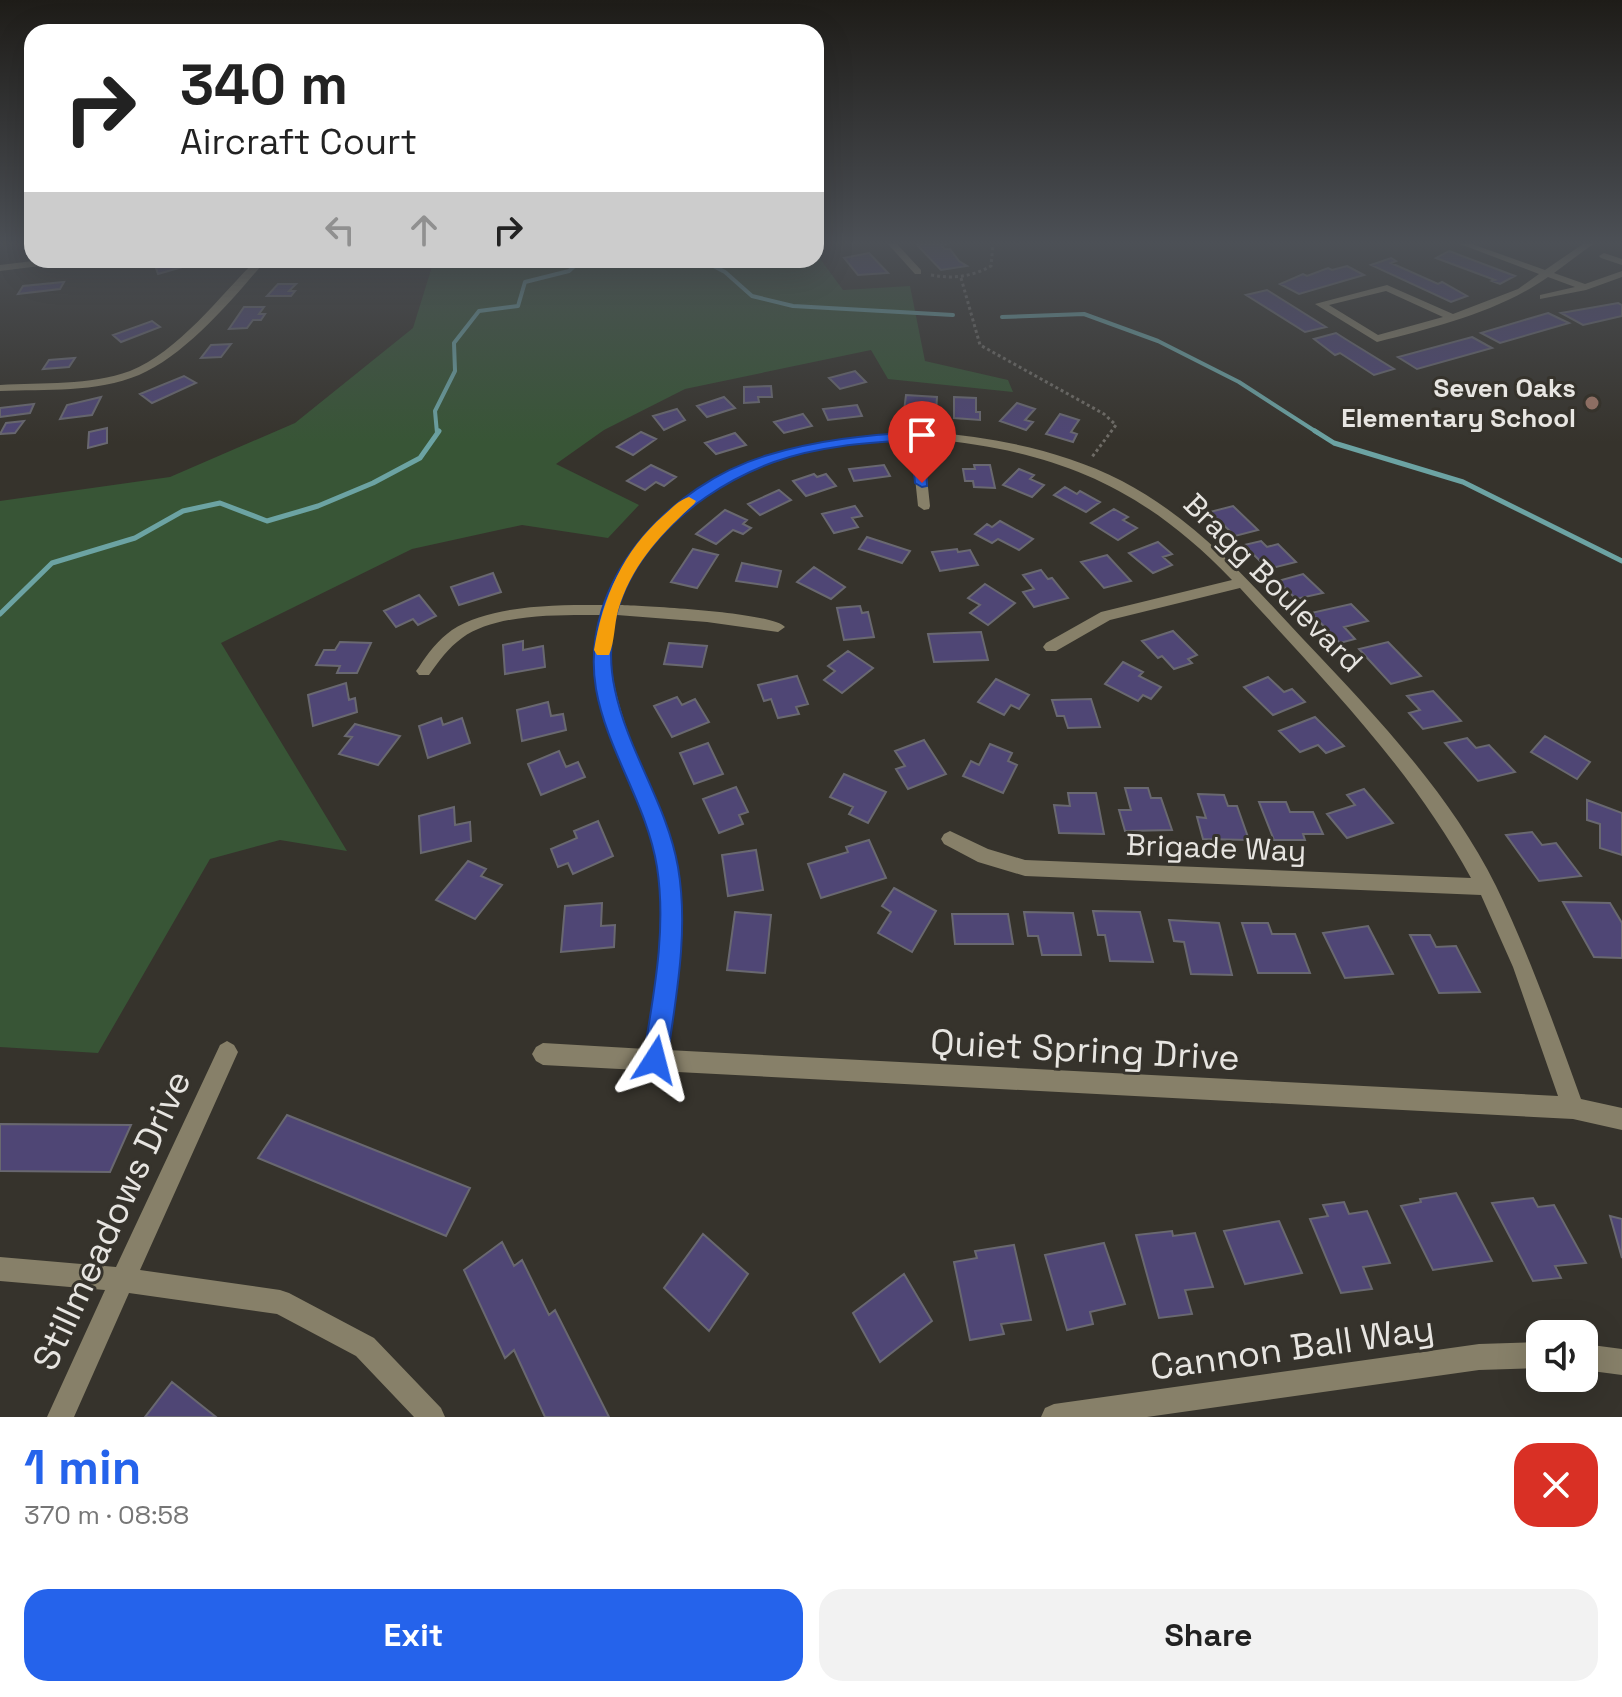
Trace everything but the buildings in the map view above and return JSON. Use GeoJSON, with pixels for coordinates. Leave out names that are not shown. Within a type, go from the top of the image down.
{"type":"FeatureCollection","features":[{"type":"Feature","properties":{"kind":"street"},"geometry":{"type":"LineString","coordinates":[[0,388],[107,380],[147,368],[210,310]]}},
{"type":"Feature","properties":{"kind":"street"},"geometry":{"type":"LineString","coordinates":[[1330,310],[1377,339],[1473,310]]}},
{"type":"Feature","properties":{"kind":"street"},"geometry":{"type":"LineString","coordinates":[[1436,310],[1453,318]]}},
{"type":"Feature","properties":{"kind":"street"},"geometry":{"type":"LineString","coordinates":[[917,436],[924,506]]}},
{"type":"Feature","properties":{"kind":"street","name":"Bragg Boulevard"},"geometry":{"type":"LineString","coordinates":[[655,1060],[669,970],[671,917],[667,866],[656,823],[615,724],[605,687],[603,654],[609,612],[628,567],[652,534],[681,506],[722,480],[770,459],[827,443],[917,436],[973,440],[1026,450],[1113,482],[1171,517],[1199,540],[1241,583],[1373,723],[1410,767],[1460,838],[1487,887],[1535,1002],[1573,1108]]}},
{"type":"Feature","properties":{"kind":"street"},"geometry":{"type":"LineString","coordinates":[[1051,647],[1106,616],[1241,583]]}},
{"type":"Feature","properties":{"kind":"street"},"geometry":{"type":"LineString","coordinates":[[424,671],[451,639],[465,630],[494,619],[561,610],[721,616],[778,627]]}},
{"type":"Feature","properties":{"kind":"street","name":"Brigade Way"},"geometry":{"type":"LineString","coordinates":[[950,839],[984,856],[1025,868],[1487,887]]}},
{"type":"Feature","properties":{"kind":"street","name":"Stillmeadows Drive"},"geometry":{"type":"LineString","coordinates":[[60,1417],[227,1052]]}},
{"type":"Feature","properties":{"kind":"street","name":"Quiet Spring Drive"},"geometry":{"type":"LineString","coordinates":[[543,1054],[1573,1108],[1622,1119]]}},
{"type":"Feature","properties":{"kind":"street"},"geometry":{"type":"LineString","coordinates":[[0,1269],[125,1280],[280,1302],[365,1347],[432,1417]]}},
{"type":"Feature","properties":{"kind":"street","name":"Cannon Ball Way"},"geometry":{"type":"LineString","coordinates":[[1054,1417],[1173,1409],[1479,1357],[1526,1355]]}},
{"type":"Feature","properties":{"kind":"street"},"geometry":{"type":"LineString","coordinates":[[1598,1359],[1622,1362]]}},
{"type":"Feature","properties":{"kind":"path"},"geometry":{"type":"LineString","coordinates":[[970,310],[980,345],[1104,414],[1116,425],[1092,457]]}},
{"type":"Feature","properties":{"kind":"green space"},"geometry":{"type":"Polygon","coordinates":[[[419,310],[915,310],[925,361],[1008,380],[1013,392],[888,379],[871,350],[685,389],[604,430],[556,464],[639,505],[608,538],[522,525],[412,549],[221,643],[347,851],[280,840],[210,859],[98,1053],[0,1047],[0,501],[170,477],[295,423],[413,328],[419,310]]]}},
{"type":"Feature","properties":{"kind":"waterway"},"geometry":{"type":"LineString","coordinates":[[437,433],[435,411],[455,371],[454,343],[479,311],[486,310]]}},
{"type":"Feature","properties":{"kind":"waterway"},"geometry":{"type":"LineString","coordinates":[[866,310],[953,315]]}},
{"type":"Feature","properties":{"kind":"waterway"},"geometry":{"type":"LineString","coordinates":[[1002,317],[1084,314],[1158,341],[1239,382],[1318,433]]}},
{"type":"Feature","properties":{"kind":"waterway"},"geometry":{"type":"LineString","coordinates":[[0,614],[52,563],[135,538],[183,511],[220,503],[267,521],[318,506],[373,483],[420,458],[439,431]]}},
{"type":"Feature","properties":{"kind":"waterway"},"geometry":{"type":"LineString","coordinates":[[1315,431],[1334,443],[1463,482],[1622,561]]}},
{"type":"Feature","properties":{"kind":"slow traffic"},"geometry":{"type":"LineString","coordinates":[[603,650],[609,612],[628,567],[652,534],[689,501]]}},
{"type":"Feature","properties":{"kind":"place","name":"Seven Oaks Elementary School"},"geometry":{"type":"Point","coordinates":[1592,403]}},
{"type":"Feature","properties":{"kind":"route"},"geometry":{"type":"LineString","coordinates":[[655,1060],[669,970],[671,917],[667,866],[656,823],[615,724],[605,687],[604,632],[617,589],[639,550],[681,506],[722,480],[770,459],[827,443],[894,435],[917,436],[922,483]]}}]}
